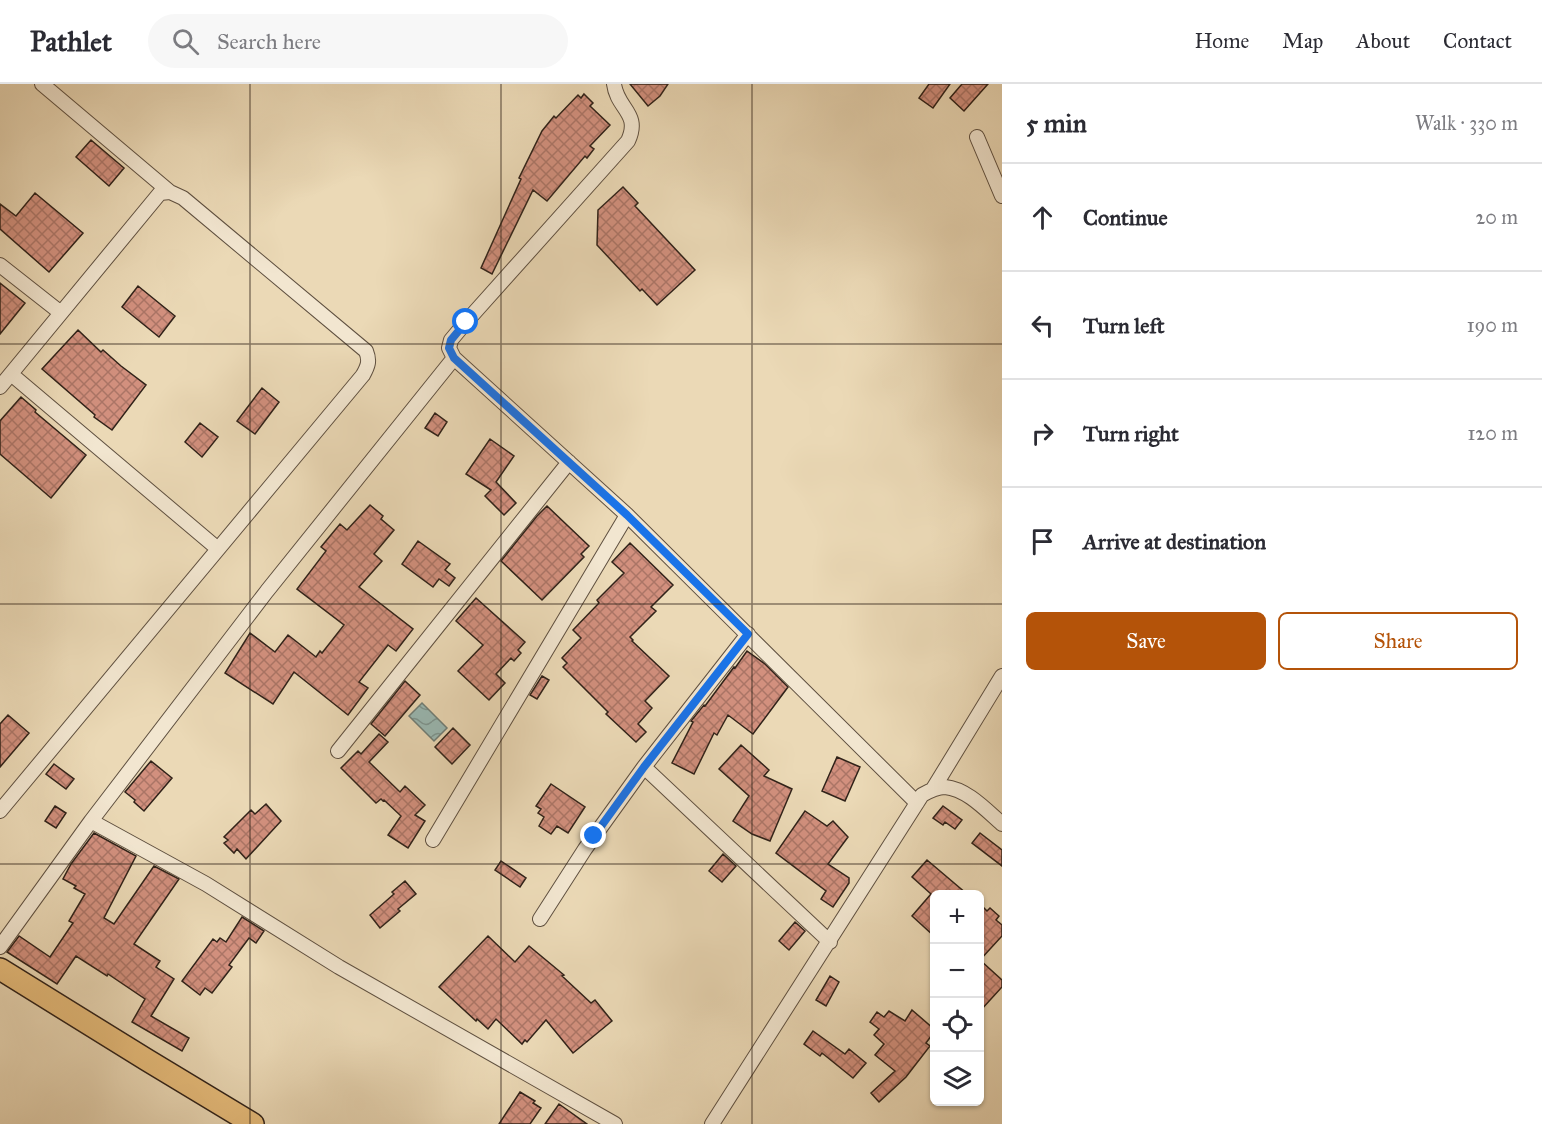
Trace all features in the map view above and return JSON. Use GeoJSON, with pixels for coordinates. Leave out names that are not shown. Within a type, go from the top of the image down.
{"type":"FeatureCollection","features":[{"type":"Feature","properties":{"kind":"highway"},"geometry":{"type":"LineString","coordinates":[[0,969],[253,1124]]}},
{"type":"Feature","properties":{"kind":"street"},"geometry":{"type":"LineString","coordinates":[[0,811],[363,375],[369,358],[366,351],[183,198],[170,192],[42,84]]}},
{"type":"Feature","properties":{"kind":"street"},"geometry":{"type":"LineString","coordinates":[[614,84],[615,92],[631,118],[633,130],[628,141],[451,340],[449,348],[454,358],[627,515],[917,803]]}},
{"type":"Feature","properties":{"kind":"street"},"geometry":{"type":"LineString","coordinates":[[977,137],[1002,196]]}},
{"type":"Feature","properties":{"kind":"street"},"geometry":{"type":"LineString","coordinates":[[0,387],[160,193],[170,192]]}},
{"type":"Feature","properties":{"kind":"street"},"geometry":{"type":"LineString","coordinates":[[0,265],[61,313]]}},
{"type":"Feature","properties":{"kind":"street"},"geometry":{"type":"LineString","coordinates":[[0,947],[92,821],[267,591],[454,358]]}},
{"type":"Feature","properties":{"kind":"street"},"geometry":{"type":"LineString","coordinates":[[11,374],[218,549]]}},
{"type":"Feature","properties":{"kind":"street"},"geometry":{"type":"LineString","coordinates":[[338,751],[568,462]]}},
{"type":"Feature","properties":{"kind":"street"},"geometry":{"type":"LineString","coordinates":[[433,840],[627,515]]}},
{"type":"Feature","properties":{"kind":"street"},"geometry":{"type":"LineString","coordinates":[[540,919],[585,849],[644,767],[748,634]]}},
{"type":"Feature","properties":{"kind":"street"},"geometry":{"type":"LineString","coordinates":[[933,789],[1002,676]]}},
{"type":"Feature","properties":{"kind":"street"},"geometry":{"type":"LineString","coordinates":[[644,767],[830,942]]}},
{"type":"Feature","properties":{"kind":"street"},"geometry":{"type":"LineString","coordinates":[[712,1124],[922,795],[933,789],[945,787],[968,795],[1002,824]]}},
{"type":"Feature","properties":{"kind":"street"},"geometry":{"type":"LineString","coordinates":[[92,821],[206,884],[339,967],[615,1124]]}},
{"type":"Feature","properties":{"kind":"water"},"geometry":{"type":"Polygon","coordinates":[[[422,703],[447,728],[434,741],[409,716],[422,703]]]}},
{"type":"Feature","properties":{"kind":"building"},"geometry":{"type":"Polygon","coordinates":[[[630,84],[668,84],[660,96],[648,106],[630,84]]]}},
{"type":"Feature","properties":{"kind":"building"},"geometry":{"type":"Polygon","coordinates":[[[929,84],[950,84],[933,108],[919,98],[929,84]]]}},
{"type":"Feature","properties":{"kind":"building"},"geometry":{"type":"Polygon","coordinates":[[[962,84],[988,84],[964,111],[950,98],[962,84]]]}},
{"type":"Feature","properties":{"kind":"building"},"geometry":{"type":"Polygon","coordinates":[[[584,94],[593,103],[590,106],[610,125],[590,146],[594,149],[587,158],[585,156],[547,201],[533,190],[492,274],[481,268],[521,179],[519,178],[542,131],[554,116],[556,118],[578,95],[581,98],[584,94]]]}},
{"type":"Feature","properties":{"kind":"building"},"geometry":{"type":"Polygon","coordinates":[[[91,140],[124,168],[109,186],[76,157],[91,140]]]}},
{"type":"Feature","properties":{"kind":"building"},"geometry":{"type":"Polygon","coordinates":[[[623,187],[638,203],[635,206],[695,270],[657,305],[642,289],[640,291],[597,245],[598,210],[623,187]]]}},
{"type":"Feature","properties":{"kind":"building"},"geometry":{"type":"Polygon","coordinates":[[[35,193],[83,233],[49,272],[0,229],[0,204],[16,216],[35,193]]]}},
{"type":"Feature","properties":{"kind":"building"},"geometry":{"type":"Polygon","coordinates":[[[0,283],[25,303],[0,334],[0,283]]]}},
{"type":"Feature","properties":{"kind":"building"},"geometry":{"type":"Polygon","coordinates":[[[138,286],[175,316],[159,337],[122,307],[138,286]]]}},
{"type":"Feature","properties":{"kind":"building"},"geometry":{"type":"Polygon","coordinates":[[[78,330],[101,352],[103,350],[146,385],[112,430],[94,417],[95,415],[42,369],[78,330]]]}},
{"type":"Feature","properties":{"kind":"building"},"geometry":{"type":"Polygon","coordinates":[[[262,388],[279,402],[255,434],[237,421],[262,388]]]}},
{"type":"Feature","properties":{"kind":"building"},"geometry":{"type":"Polygon","coordinates":[[[21,397],[36,410],[35,412],[86,455],[51,498],[0,454],[0,421],[21,397]]]}},
{"type":"Feature","properties":{"kind":"building"},"geometry":{"type":"Polygon","coordinates":[[[435,413],[447,422],[438,436],[425,428],[435,413]]]}},
{"type":"Feature","properties":{"kind":"building"},"geometry":{"type":"Polygon","coordinates":[[[200,423],[218,437],[202,457],[185,442],[200,423]]]}},
{"type":"Feature","properties":{"kind":"building"},"geometry":{"type":"Polygon","coordinates":[[[490,439],[514,456],[496,482],[516,503],[504,515],[485,496],[491,490],[466,474],[490,439]]]}},
{"type":"Feature","properties":{"kind":"building"},"geometry":{"type":"Polygon","coordinates":[[[370,505],[394,530],[374,554],[382,561],[359,587],[413,629],[396,651],[388,645],[359,682],[368,688],[348,715],[294,672],[273,704],[225,673],[250,633],[275,652],[288,635],[316,657],[320,651],[322,653],[344,625],[297,589],[326,551],[321,547],[340,524],[347,530],[370,505]]]}},
{"type":"Feature","properties":{"kind":"building"},"geometry":{"type":"Polygon","coordinates":[[[547,506],[589,546],[581,554],[584,557],[542,600],[501,561],[547,506]]]}},
{"type":"Feature","properties":{"kind":"building"},"geometry":{"type":"Polygon","coordinates":[[[418,541],[450,564],[445,570],[455,578],[449,586],[439,579],[433,587],[402,564],[418,541]]]}},
{"type":"Feature","properties":{"kind":"building"},"geometry":{"type":"Polygon","coordinates":[[[630,543],[673,585],[651,607],[656,611],[630,637],[669,676],[645,701],[652,708],[638,724],[646,732],[636,742],[606,714],[608,712],[563,667],[567,663],[562,658],[581,638],[573,630],[599,603],[597,600],[624,573],[612,562],[630,543]]]}},
{"type":"Feature","properties":{"kind":"building"},"geometry":{"type":"Polygon","coordinates":[[[476,598],[525,642],[518,650],[521,653],[514,661],[511,658],[496,674],[505,683],[489,700],[458,671],[483,645],[456,621],[476,598]]]}},
{"type":"Feature","properties":{"kind":"building"},"geometry":{"type":"Polygon","coordinates":[[[747,651],[765,664],[788,687],[753,734],[728,715],[717,735],[714,733],[694,774],[672,763],[693,722],[691,721],[747,651]]]}},
{"type":"Feature","properties":{"kind":"building"},"geometry":{"type":"Polygon","coordinates":[[[542,676],[549,680],[537,699],[530,695],[542,676]]]}},
{"type":"Feature","properties":{"kind":"building"},"geometry":{"type":"Polygon","coordinates":[[[405,681],[420,695],[385,736],[371,724],[405,681]]]}},
{"type":"Feature","properties":{"kind":"building"},"geometry":{"type":"Polygon","coordinates":[[[8,715],[29,733],[0,767],[0,724],[8,715]]]}},
{"type":"Feature","properties":{"kind":"building"},"geometry":{"type":"Polygon","coordinates":[[[453,728],[470,745],[452,764],[435,747],[453,728]]]}},
{"type":"Feature","properties":{"kind":"building"},"geometry":{"type":"Polygon","coordinates":[[[379,734],[388,742],[369,762],[400,792],[405,786],[425,805],[415,815],[425,821],[408,848],[388,835],[401,816],[384,800],[381,799],[376,803],[341,768],[358,751],[361,754],[379,734]]]}},
{"type":"Feature","properties":{"kind":"building"},"geometry":{"type":"Polygon","coordinates":[[[741,745],[769,770],[764,776],[792,789],[770,841],[752,834],[733,821],[749,796],[719,769],[741,745]]]}},
{"type":"Feature","properties":{"kind":"building"},"geometry":{"type":"Polygon","coordinates":[[[837,757],[860,767],[845,801],[822,791],[837,757]]]}},
{"type":"Feature","properties":{"kind":"building"},"geometry":{"type":"Polygon","coordinates":[[[151,761],[172,778],[144,811],[125,792],[151,761]]]}},
{"type":"Feature","properties":{"kind":"building"},"geometry":{"type":"Polygon","coordinates":[[[54,764],[74,779],[66,789],[46,774],[54,764]]]}},
{"type":"Feature","properties":{"kind":"building"},"geometry":{"type":"Polygon","coordinates":[[[551,784],[585,807],[568,833],[557,826],[551,834],[539,826],[544,817],[538,813],[541,809],[536,806],[551,784]]]}},
{"type":"Feature","properties":{"kind":"building"},"geometry":{"type":"Polygon","coordinates":[[[266,804],[281,821],[246,859],[237,849],[234,853],[224,843],[228,840],[224,837],[251,810],[255,814],[266,804]]]}},
{"type":"Feature","properties":{"kind":"building"},"geometry":{"type":"Polygon","coordinates":[[[55,806],[66,813],[56,828],[45,821],[55,806]]]}},
{"type":"Feature","properties":{"kind":"building"},"geometry":{"type":"Polygon","coordinates":[[[943,806],[962,820],[955,829],[933,818],[943,806]]]}},
{"type":"Feature","properties":{"kind":"building"},"geometry":{"type":"Polygon","coordinates":[[[805,811],[827,826],[833,821],[848,837],[828,864],[849,878],[849,883],[833,907],[821,899],[826,891],[776,853],[805,811]]]}},
{"type":"Feature","properties":{"kind":"building"},"geometry":{"type":"Polygon","coordinates":[[[94,833],[136,856],[104,918],[114,924],[154,866],[179,879],[134,944],[160,961],[156,967],[174,979],[151,1016],[189,1038],[182,1051],[132,1022],[145,999],[108,974],[107,976],[76,956],[57,984],[7,952],[19,936],[50,957],[73,923],[69,921],[85,894],[63,879],[94,833]]]}},
{"type":"Feature","properties":{"kind":"building"},"geometry":{"type":"Polygon","coordinates":[[[980,833],[1002,850],[1002,866],[972,843],[980,833]]]}},
{"type":"Feature","properties":{"kind":"building"},"geometry":{"type":"Polygon","coordinates":[[[723,854],[736,866],[722,882],[709,871],[723,854]]]}},
{"type":"Feature","properties":{"kind":"building"},"geometry":{"type":"Polygon","coordinates":[[[927,860],[962,890],[930,890],[930,893],[912,877],[927,860]]]}},
{"type":"Feature","properties":{"kind":"building"},"geometry":{"type":"Polygon","coordinates":[[[501,861],[526,878],[520,887],[495,870],[501,861]]]}},
{"type":"Feature","properties":{"kind":"building"},"geometry":{"type":"Polygon","coordinates":[[[405,881],[416,894],[380,928],[370,915],[405,881]]]}},
{"type":"Feature","properties":{"kind":"building"},"geometry":{"type":"Polygon","coordinates":[[[930,895],[930,932],[912,916],[930,895]]]}},
{"type":"Feature","properties":{"kind":"building"},"geometry":{"type":"Polygon","coordinates":[[[984,908],[987,911],[990,908],[999,916],[996,920],[1002,925],[1002,936],[984,956],[984,908]]]}},
{"type":"Feature","properties":{"kind":"building"},"geometry":{"type":"Polygon","coordinates":[[[242,917],[264,931],[256,943],[249,938],[229,965],[232,967],[212,993],[205,988],[200,995],[182,981],[213,939],[217,942],[220,938],[226,942],[242,917]]]}},
{"type":"Feature","properties":{"kind":"building"},"geometry":{"type":"Polygon","coordinates":[[[795,922],[805,931],[789,950],[779,941],[795,922]]]}},
{"type":"Feature","properties":{"kind":"building"},"geometry":{"type":"Polygon","coordinates":[[[488,936],[515,962],[529,946],[564,975],[562,976],[591,1003],[595,1000],[612,1021],[573,1053],[546,1020],[527,1042],[525,1040],[522,1044],[496,1019],[488,1029],[477,1019],[476,1021],[439,987],[488,936]]]}},
{"type":"Feature","properties":{"kind":"building"},"geometry":{"type":"Polygon","coordinates":[[[984,964],[1002,980],[1002,987],[984,1007],[984,964]]]}},
{"type":"Feature","properties":{"kind":"building"},"geometry":{"type":"Polygon","coordinates":[[[830,976],[839,982],[826,1006],[816,1000],[830,976]]]}},
{"type":"Feature","properties":{"kind":"building"},"geometry":{"type":"Polygon","coordinates":[[[912,1010],[930,1026],[930,1038],[926,1043],[930,1046],[906,1077],[879,1102],[871,1093],[895,1071],[875,1055],[884,1044],[874,1035],[879,1029],[870,1022],[877,1012],[884,1017],[889,1011],[905,1021],[912,1010]]]}},
{"type":"Feature","properties":{"kind":"building"},"geometry":{"type":"Polygon","coordinates":[[[813,1031],[845,1054],[849,1049],[866,1063],[853,1078],[822,1053],[820,1056],[804,1044],[813,1031]]]}},
{"type":"Feature","properties":{"kind":"building"},"geometry":{"type":"Polygon","coordinates":[[[520,1092],[535,1101],[533,1103],[541,1108],[530,1124],[499,1124],[520,1092]]]}},
{"type":"Feature","properties":{"kind":"building"},"geometry":{"type":"Polygon","coordinates":[[[559,1104],[587,1124],[545,1124],[559,1104]]]}},
{"type":"Feature","properties":{"kind":"route"},"geometry":{"type":"LineString","coordinates":[[466,322],[451,340],[449,348],[454,358],[627,515],[748,634],[644,767],[594,836]]}}]}
